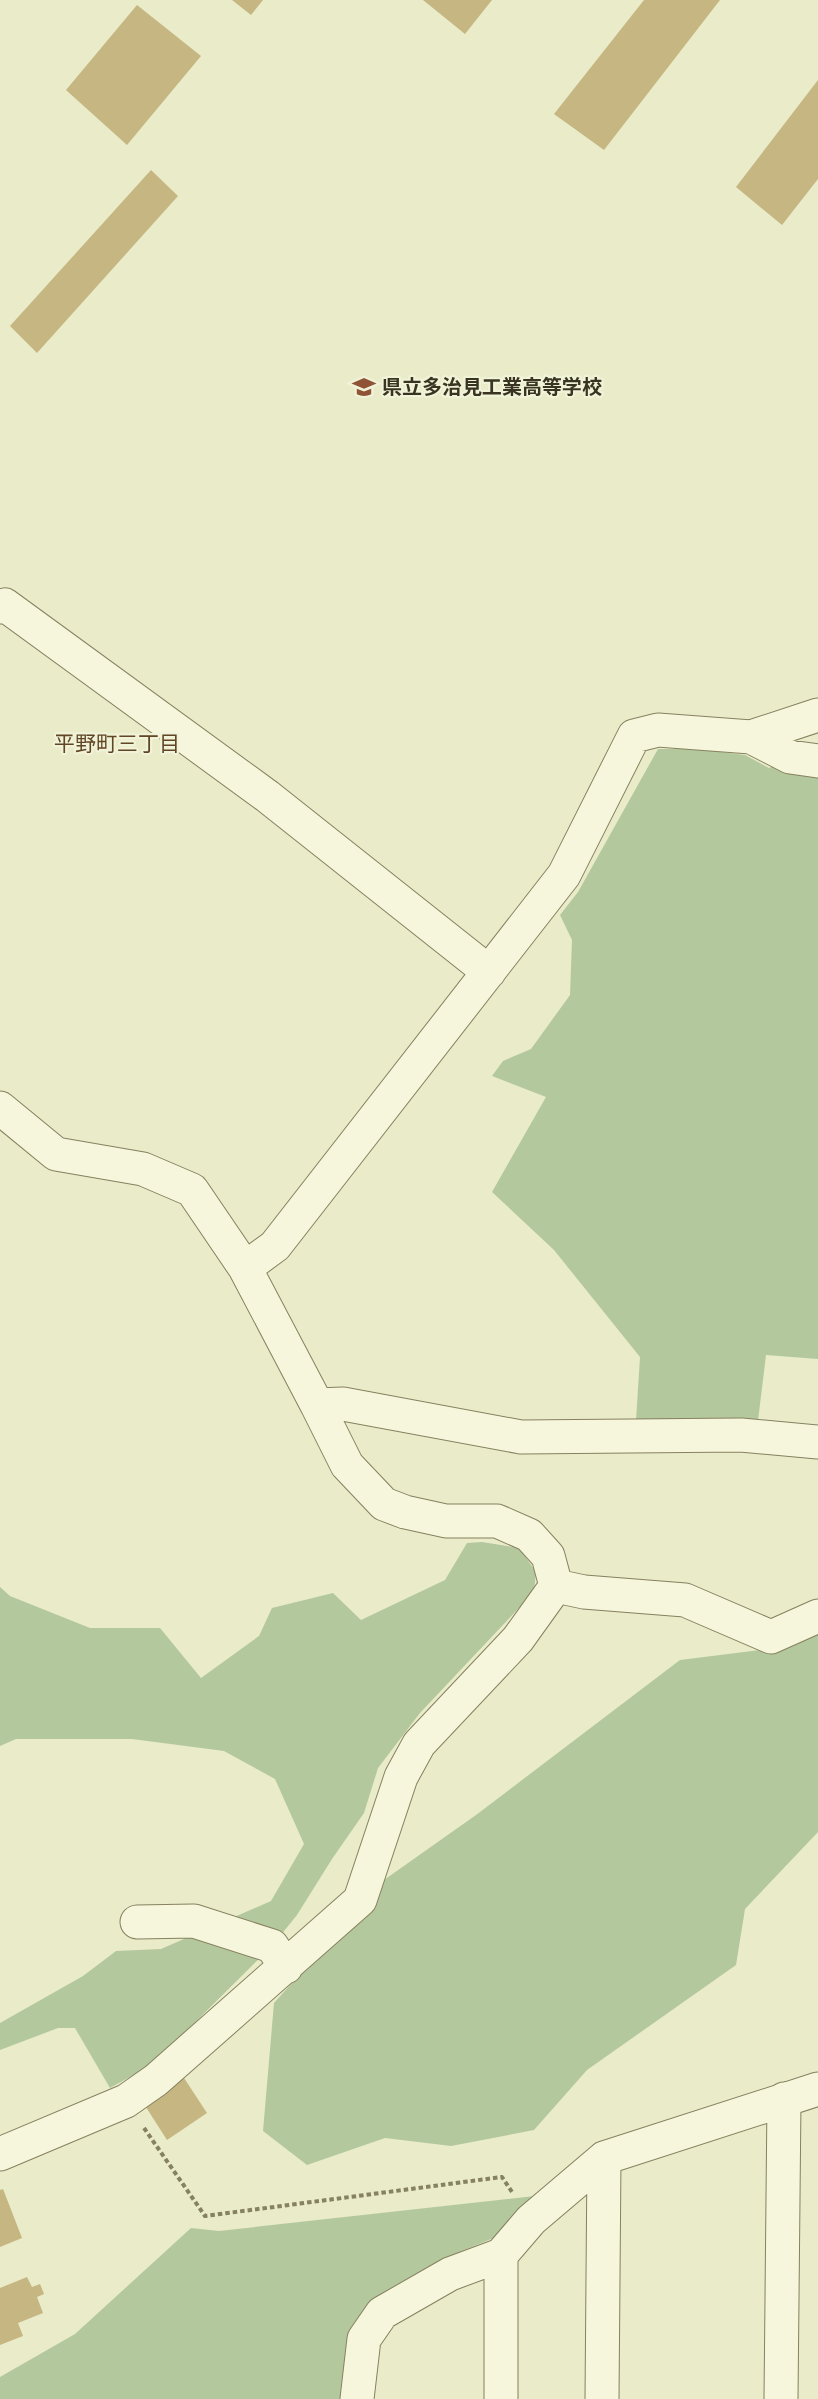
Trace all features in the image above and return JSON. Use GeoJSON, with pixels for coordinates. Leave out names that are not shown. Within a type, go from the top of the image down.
{"type":"FeatureCollection","features":[{"type":"Feature","properties":{"kind":"street"},"geometry":{"type":"LineString","coordinates":[[0,607],[5,605],[267,796],[489,972]]}},
{"type":"Feature","properties":{"kind":"street"},"geometry":{"type":"LineString","coordinates":[[245,1268],[274,1246],[564,875],[634,736],[658,730],[751,737],[818,715]]}},
{"type":"Feature","properties":{"kind":"street"},"geometry":{"type":"LineString","coordinates":[[751,737],[790,757],[818,762]]}},
{"type":"Feature","properties":{"kind":"street"},"geometry":{"type":"LineString","coordinates":[[0,1108],[56,1154],[143,1169],[192,1190],[245,1268],[347,1465],[384,1504],[405,1512],[446,1521],[497,1521],[529,1535],[548,1556],[556,1586]]}},
{"type":"Feature","properties":{"kind":"street"},"geometry":{"type":"LineString","coordinates":[[316,1405],[343,1404],[521,1437],[741,1435],[818,1442]]}},
{"type":"Feature","properties":{"kind":"street"},"geometry":{"type":"LineString","coordinates":[[556,1586],[584,1592],[685,1600],[771,1637],[818,1617]]}},
{"type":"Feature","properties":{"kind":"street"},"geometry":{"type":"LineString","coordinates":[[0,2154],[126,2101],[156,2080],[360,1900],[401,1777],[419,1744],[518,1639],[556,1586]]}},
{"type":"Feature","properties":{"kind":"street"},"geometry":{"type":"LineString","coordinates":[[137,1922],[194,1921],[272,1947],[286,1966]]}},
{"type":"Feature","properties":{"kind":"street"},"geometry":{"type":"LineString","coordinates":[[357,2399],[364,2339],[382,2313],[450,2274],[501,2255],[531,2220],[604,2158],[818,2089]]}},
{"type":"Feature","properties":{"kind":"street"},"geometry":{"type":"LineString","coordinates":[[781,2399],[784,2099]]}},
{"type":"Feature","properties":{"kind":"street"},"geometry":{"type":"LineString","coordinates":[[602,2399],[604,2158]]}},
{"type":"Feature","properties":{"kind":"street"},"geometry":{"type":"LineString","coordinates":[[501,2255],[501,2399]]}},
{"type":"Feature","properties":{"kind":"path"},"geometry":{"type":"LineString","coordinates":[[126,2101],[205,2216],[502,2177],[531,2220]]}},
{"type":"Feature","properties":{"kind":"green space"},"geometry":{"type":"Polygon","coordinates":[[[818,744],[818,1359],[766,1355],[757,1429],[636,1421],[640,1357],[554,1250],[492,1192],[546,1097],[492,1076],[503,1061],[531,1049],[570,995],[572,940],[560,915],[578,892],[658,749],[697,749],[745,755],[769,768],[818,744]]]}},
{"type":"Feature","properties":{"kind":"green space"},"geometry":{"type":"Polygon","coordinates":[[[482,1542],[519,1548],[536,1572],[534,1592],[420,1713],[378,1768],[364,1813],[297,1915],[272,1946],[153,2064],[110,2088],[75,2028],[58,2028],[0,2050],[0,2023],[83,1976],[116,1951],[161,1949],[271,1901],[304,1844],[275,1779],[224,1751],[132,1739],[16,1739],[0,1746],[0,1587],[10,1596],[90,1628],[160,1628],[201,1678],[259,1636],[272,1608],[333,1593],[361,1620],[445,1580],[467,1543],[482,1542]]]}},
{"type":"Feature","properties":{"kind":"green space"},"geometry":{"type":"Polygon","coordinates":[[[818,1629],[818,1832],[745,1909],[736,1965],[587,2070],[534,2130],[451,2146],[385,2138],[307,2165],[263,2131],[274,2003],[384,1880],[476,1815],[680,1660],[769,1649],[818,1629]]]}},
{"type":"Feature","properties":{"kind":"green space"},"geometry":{"type":"Polygon","coordinates":[[[544,2195],[503,2234],[462,2251],[389,2299],[347,2399],[0,2399],[0,2377],[75,2334],[191,2228],[219,2231],[544,2195]]]}},
{"type":"Feature","properties":{"kind":"building"},"geometry":{"type":"Polygon","coordinates":[[[232,0],[263,0],[251,15],[232,0]]]}},
{"type":"Feature","properties":{"kind":"building"},"geometry":{"type":"Polygon","coordinates":[[[423,0],[492,0],[465,34],[423,0]]]}},
{"type":"Feature","properties":{"kind":"building"},"geometry":{"type":"Polygon","coordinates":[[[644,0],[720,0],[604,150],[554,114],[644,0]]]}},
{"type":"Feature","properties":{"kind":"building"},"geometry":{"type":"Polygon","coordinates":[[[137,5],[201,56],[127,145],[66,90],[137,5]]]}},
{"type":"Feature","properties":{"kind":"building"},"geometry":{"type":"Polygon","coordinates":[[[818,80],[818,179],[782,225],[736,187],[818,80]]]}},
{"type":"Feature","properties":{"kind":"building"},"geometry":{"type":"Polygon","coordinates":[[[151,170],[178,196],[37,353],[10,326],[151,170]]]}},
{"type":"Feature","properties":{"kind":"building"},"geometry":{"type":"Polygon","coordinates":[[[184,2078],[207,2113],[167,2140],[144,2104],[184,2078]]]}},
{"type":"Feature","properties":{"kind":"building"},"geometry":{"type":"Polygon","coordinates":[[[3,2189],[22,2238],[0,2247],[0,2190],[3,2189]]]}},
{"type":"Feature","properties":{"kind":"building"},"geometry":{"type":"Polygon","coordinates":[[[27,2277],[32,2287],[40,2284],[44,2294],[37,2297],[43,2313],[18,2323],[23,2336],[0,2345],[0,2288],[27,2277]]]}},
{"type":"Feature","properties":{"kind":"place","name":"県立多治見工業高等学校"},"geometry":{"type":"Point","coordinates":[364,387]}},
{"type":"Feature","properties":{"kind":"district","name":"平野町三丁目"},"geometry":{"type":"Point","coordinates":[117,743]}}]}
